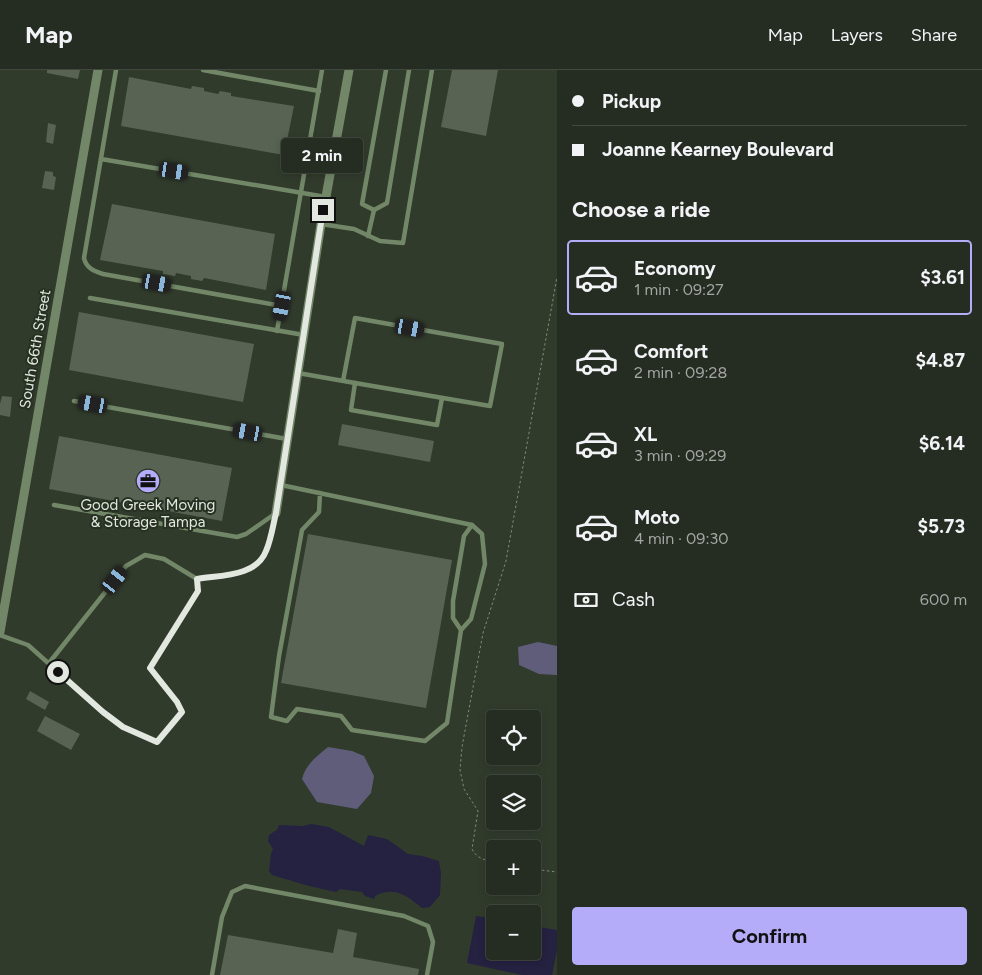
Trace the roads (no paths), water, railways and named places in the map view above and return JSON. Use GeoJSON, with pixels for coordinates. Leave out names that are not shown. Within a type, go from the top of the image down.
{"type":"FeatureCollection","features":[{"type":"Feature","properties":{"kind":"street","name":"South 66th Street"},"geometry":{"type":"LineString","coordinates":[[0,634],[98,70]]}},
{"type":"Feature","properties":{"kind":"street"},"geometry":{"type":"LineString","coordinates":[[276,513],[286,439],[348,70]]}},
{"type":"Feature","properties":{"kind":"lane"},"geometry":{"type":"LineString","coordinates":[[116,70],[84,258],[86,265],[93,271],[103,274],[282,306]]}},
{"type":"Feature","properties":{"kind":"lane"},"geometry":{"type":"LineString","coordinates":[[203,70],[319,91]]}},
{"type":"Feature","properties":{"kind":"lane"},"geometry":{"type":"LineString","coordinates":[[277,331],[322,70]]}},
{"type":"Feature","properties":{"kind":"lane"},"geometry":{"type":"LineString","coordinates":[[374,210],[362,204],[386,70]]}},
{"type":"Feature","properties":{"kind":"lane"},"geometry":{"type":"LineString","coordinates":[[368,236],[374,210],[387,202],[409,70]]}},
{"type":"Feature","properties":{"kind":"lane"},"geometry":{"type":"LineString","coordinates":[[321,224],[354,229],[380,241],[402,243],[432,70]]}},
{"type":"Feature","properties":{"kind":"lane"},"geometry":{"type":"LineString","coordinates":[[101,159],[326,198]]}},
{"type":"Feature","properties":{"kind":"lane"},"geometry":{"type":"LineString","coordinates":[[90,298],[304,335]]}},
{"type":"Feature","properties":{"kind":"lane"},"geometry":{"type":"LineString","coordinates":[[298,373],[355,384],[490,406],[502,344],[355,318],[343,381]]}},
{"type":"Feature","properties":{"kind":"lane"},"geometry":{"type":"LineString","coordinates":[[355,384],[351,410],[437,426],[442,398]]}},
{"type":"Feature","properties":{"kind":"lane"},"geometry":{"type":"LineString","coordinates":[[74,401],[286,439]]}},
{"type":"Feature","properties":{"kind":"lane"},"geometry":{"type":"LineString","coordinates":[[279,484],[472,525],[482,534],[485,564],[471,619],[461,630],[446,723],[425,742],[352,730],[342,716],[297,710],[287,720],[271,717],[279,656],[302,530],[319,512],[320,493]]}},
{"type":"Feature","properties":{"kind":"lane"},"geometry":{"type":"LineString","coordinates":[[54,505],[237,537],[246,534],[276,513]]}},
{"type":"Feature","properties":{"kind":"lane"},"geometry":{"type":"LineString","coordinates":[[49,664],[126,566],[145,555],[164,559],[197,579],[248,570],[260,562],[266,551],[276,513]]}},
{"type":"Feature","properties":{"kind":"lane"},"geometry":{"type":"LineString","coordinates":[[461,630],[453,618],[453,601],[464,536],[472,525]]}},
{"type":"Feature","properties":{"kind":"lane"},"geometry":{"type":"LineString","coordinates":[[0,634],[28,644],[116,722],[157,742],[182,712],[177,702],[150,668],[198,591],[197,579]]}},
{"type":"Feature","properties":{"kind":"lane"},"geometry":{"type":"LineString","coordinates":[[212,975],[222,917],[232,892],[245,886],[404,916],[428,926],[433,942],[427,975]]}},
{"type":"Feature","properties":{"kind":"place","name":"Good Greek Moving & Storage Tampa"},"geometry":{"type":"Point","coordinates":[148,481]}}]}
